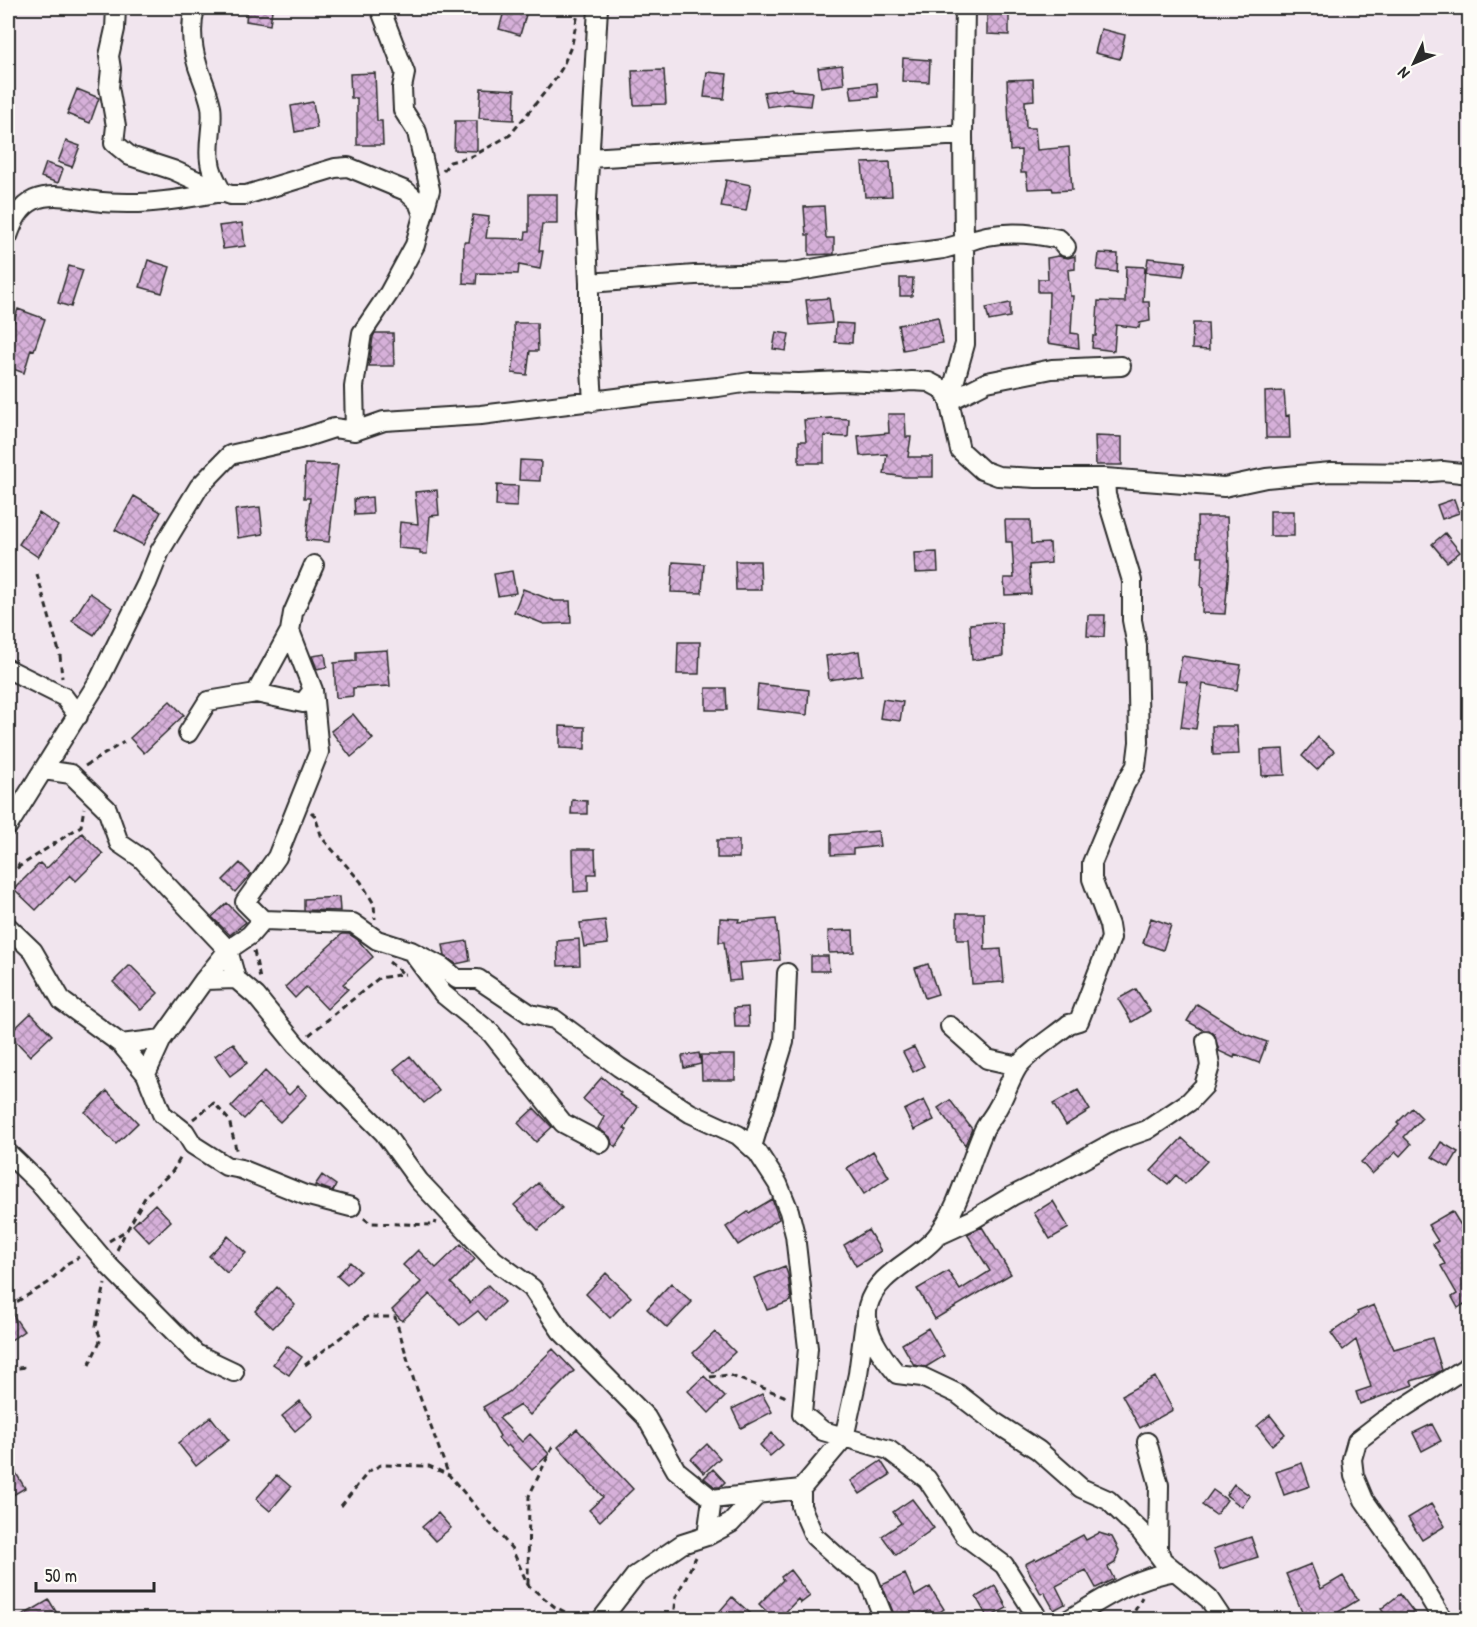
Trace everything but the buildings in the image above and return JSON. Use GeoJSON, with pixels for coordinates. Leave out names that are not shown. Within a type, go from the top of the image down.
{"type":"FeatureCollection","features":[{"type":"Feature","properties":{"kind":"street"},"geometry":{"type":"LineString","coordinates":[[116,8],[115,29],[109,56],[111,69],[109,87],[116,126],[114,143],[130,156],[145,162],[160,164],[231,195],[246,195],[334,168],[348,167],[405,191],[418,202],[423,215]]}},
{"type":"Feature","properties":{"kind":"street"},"geometry":{"type":"LineString","coordinates":[[195,8],[191,30],[198,67],[208,93],[213,121],[209,161],[222,192]]}},
{"type":"Feature","properties":{"kind":"street"},"geometry":{"type":"LineString","coordinates":[[355,431],[354,387],[362,333],[384,302],[415,245],[430,190],[417,132],[403,110],[402,88],[405,73],[380,8]]}},
{"type":"Feature","properties":{"kind":"street"},"geometry":{"type":"LineString","coordinates":[[593,402],[586,216],[598,8]]}},
{"type":"Feature","properties":{"kind":"street"},"geometry":{"type":"LineString","coordinates":[[949,401],[965,344],[963,135],[965,8]]}},
{"type":"Feature","properties":{"kind":"street"},"geometry":{"type":"LineString","coordinates":[[589,158],[963,135]]}},
{"type":"Feature","properties":{"kind":"street"},"geometry":{"type":"LineString","coordinates":[[8,237],[14,220],[21,210],[41,198],[54,196],[103,202],[141,203],[177,200],[222,192]]}},
{"type":"Feature","properties":{"kind":"street"},"geometry":{"type":"LineString","coordinates":[[589,283],[695,275],[787,273],[944,249],[980,236],[1022,234],[1059,240],[1066,247]]}},
{"type":"Feature","properties":{"kind":"street"},"geometry":{"type":"LineString","coordinates":[[949,401],[987,382],[1052,369],[1121,366]]}},
{"type":"Feature","properties":{"kind":"street"},"geometry":{"type":"LineString","coordinates":[[8,826],[78,716],[113,653],[160,551],[199,487],[230,455],[300,439],[334,428],[355,431],[384,421],[481,415],[750,382],[929,382],[944,390],[949,401],[960,450],[981,470],[998,476],[1105,478],[1224,486],[1266,478],[1331,472],[1443,471],[1470,474]]}},
{"type":"Feature","properties":{"kind":"street"},"geometry":{"type":"LineString","coordinates":[[882,1620],[883,1616],[868,1579],[844,1563],[814,1536],[801,1506],[801,1489],[844,1438],[858,1374],[868,1304],[874,1291],[895,1269],[915,1257],[937,1236],[954,1207],[983,1130],[998,1109],[1018,1066],[1069,1024],[1079,1021],[1111,938],[1109,925],[1092,879],[1092,863],[1125,784],[1136,766],[1139,742],[1137,646],[1132,620],[1131,581],[1106,495],[1105,478]]}},
{"type":"Feature","properties":{"kind":"street"},"geometry":{"type":"LineString","coordinates":[[256,693],[290,631],[293,613],[314,565]]}},
{"type":"Feature","properties":{"kind":"street"},"geometry":{"type":"LineString","coordinates":[[290,631],[316,718],[319,752],[277,857],[245,902],[263,920],[353,923],[377,940],[411,951],[442,967],[457,979],[478,979],[530,1014],[554,1019],[619,1067],[690,1113],[738,1135],[752,1147],[778,1184],[789,1211],[795,1235],[808,1348],[802,1414],[824,1431],[889,1450],[927,1479],[964,1536],[1004,1565],[1039,1620]]}},
{"type":"Feature","properties":{"kind":"street"},"geometry":{"type":"LineString","coordinates":[[8,669],[64,697],[78,716]]}},
{"type":"Feature","properties":{"kind":"street"},"geometry":{"type":"LineString","coordinates":[[188,733],[208,701],[256,693],[308,696]]}},
{"type":"Feature","properties":{"kind":"street"},"geometry":{"type":"LineString","coordinates":[[44,770],[71,774],[107,809],[119,843],[141,858],[228,950],[236,979],[256,996],[296,1045],[384,1133],[419,1181],[494,1260],[532,1288],[561,1331],[646,1417],[676,1470],[712,1499],[801,1489]]}},
{"type":"Feature","properties":{"kind":"street"},"geometry":{"type":"LineString","coordinates":[[146,1074],[162,1039],[204,980],[228,950],[250,934],[263,920]]}},
{"type":"Feature","properties":{"kind":"street"},"geometry":{"type":"LineString","coordinates":[[8,927],[33,951],[62,1001],[121,1044],[146,1074],[162,1114],[189,1138],[226,1166],[241,1169],[306,1195],[351,1207]]}},
{"type":"Feature","properties":{"kind":"street"},"geometry":{"type":"LineString","coordinates":[[411,951],[443,994],[491,1033],[563,1123],[601,1143]]}},
{"type":"Feature","properties":{"kind":"street"},"geometry":{"type":"LineString","coordinates":[[752,1147],[784,1042],[787,973]]}},
{"type":"Feature","properties":{"kind":"street"},"geometry":{"type":"LineString","coordinates":[[204,980],[236,979]]}},
{"type":"Feature","properties":{"kind":"street"},"geometry":{"type":"LineString","coordinates":[[950,1026],[987,1059],[1018,1066]]}},
{"type":"Feature","properties":{"kind":"street"},"geometry":{"type":"LineString","coordinates":[[121,1044],[162,1039]]}},
{"type":"Feature","properties":{"kind":"street"},"geometry":{"type":"LineString","coordinates":[[937,1236],[972,1220],[1012,1196],[1116,1141],[1147,1130],[1190,1102],[1204,1086],[1210,1066],[1206,1041]]}},
{"type":"Feature","properties":{"kind":"street"},"geometry":{"type":"LineString","coordinates":[[8,1153],[38,1182],[109,1266],[196,1354],[234,1372]]}},
{"type":"Feature","properties":{"kind":"street"},"geometry":{"type":"LineString","coordinates":[[865,1321],[882,1356],[897,1374],[922,1377],[958,1394],[993,1421],[1038,1450],[1081,1488],[1108,1500],[1141,1532],[1169,1566],[1209,1599],[1223,1620]]}},
{"type":"Feature","properties":{"kind":"street"},"geometry":{"type":"LineString","coordinates":[[1443,1620],[1408,1562],[1364,1500],[1354,1476],[1352,1459],[1357,1441],[1383,1421],[1470,1365]]}},
{"type":"Feature","properties":{"kind":"street"},"geometry":{"type":"LineString","coordinates":[[1147,1442],[1159,1485],[1158,1549],[1169,1566]]}},
{"type":"Feature","properties":{"kind":"street"},"geometry":{"type":"LineString","coordinates":[[601,1620],[635,1576],[682,1544],[707,1536],[730,1523],[758,1494]]}},
{"type":"Feature","properties":{"kind":"street"},"geometry":{"type":"LineString","coordinates":[[707,1536],[712,1499]]}},
{"type":"Feature","properties":{"kind":"street"},"geometry":{"type":"LineString","coordinates":[[1068,1620],[1127,1584],[1155,1575],[1169,1566]]}},
{"type":"Feature","properties":{"kind":"path"},"geometry":{"type":"LineString","coordinates":[[430,190],[450,162],[473,156],[510,135],[554,81],[572,44],[579,8]]}},
{"type":"Feature","properties":{"kind":"path"},"geometry":{"type":"LineString","coordinates":[[37,574],[60,655],[64,697]]}},
{"type":"Feature","properties":{"kind":"path"},"geometry":{"type":"LineString","coordinates":[[71,774],[124,742]]}},
{"type":"Feature","properties":{"kind":"path"},"geometry":{"type":"LineString","coordinates":[[8,874],[81,826],[89,763]]}},
{"type":"Feature","properties":{"kind":"path"},"geometry":{"type":"LineString","coordinates":[[298,803],[315,816],[322,838],[361,882],[374,904],[377,940]]}},
{"type":"Feature","properties":{"kind":"path"},"geometry":{"type":"LineString","coordinates":[[8,859],[19,865]]}},
{"type":"Feature","properties":{"kind":"path"},"geometry":{"type":"LineString","coordinates":[[250,934],[261,976],[256,996]]}},
{"type":"Feature","properties":{"kind":"path"},"geometry":{"type":"LineString","coordinates":[[296,1045],[380,978],[425,970]]}},
{"type":"Feature","properties":{"kind":"path"},"geometry":{"type":"LineString","coordinates":[[89,1365],[101,1340],[96,1326],[109,1266],[147,1194],[172,1172],[189,1138],[189,1122],[214,1103],[229,1119],[241,1169]]}},
{"type":"Feature","properties":{"kind":"path"},"geometry":{"type":"LineString","coordinates":[[351,1207],[370,1223],[435,1225],[438,1201]]}},
{"type":"Feature","properties":{"kind":"path"},"geometry":{"type":"LineString","coordinates":[[8,1307],[48,1283],[68,1263],[127,1230]]}},
{"type":"Feature","properties":{"kind":"path"},"geometry":{"type":"LineString","coordinates":[[305,1365],[367,1317],[395,1317],[414,1381],[449,1475],[512,1549],[528,1585],[555,1607],[581,1620]]}},
{"type":"Feature","properties":{"kind":"path"},"geometry":{"type":"LineString","coordinates":[[8,1369],[27,1367]]}},
{"type":"Feature","properties":{"kind":"path"},"geometry":{"type":"LineString","coordinates":[[710,1377],[729,1375],[784,1396],[802,1414]]}},
{"type":"Feature","properties":{"kind":"path"},"geometry":{"type":"LineString","coordinates":[[528,1585],[529,1496],[554,1444]]}},
{"type":"Feature","properties":{"kind":"path"},"geometry":{"type":"LineString","coordinates":[[341,1506],[369,1471],[381,1465],[429,1466],[449,1475]]}},
{"type":"Feature","properties":{"kind":"path"},"geometry":{"type":"LineString","coordinates":[[674,1620],[675,1597],[707,1536]]}}]}
